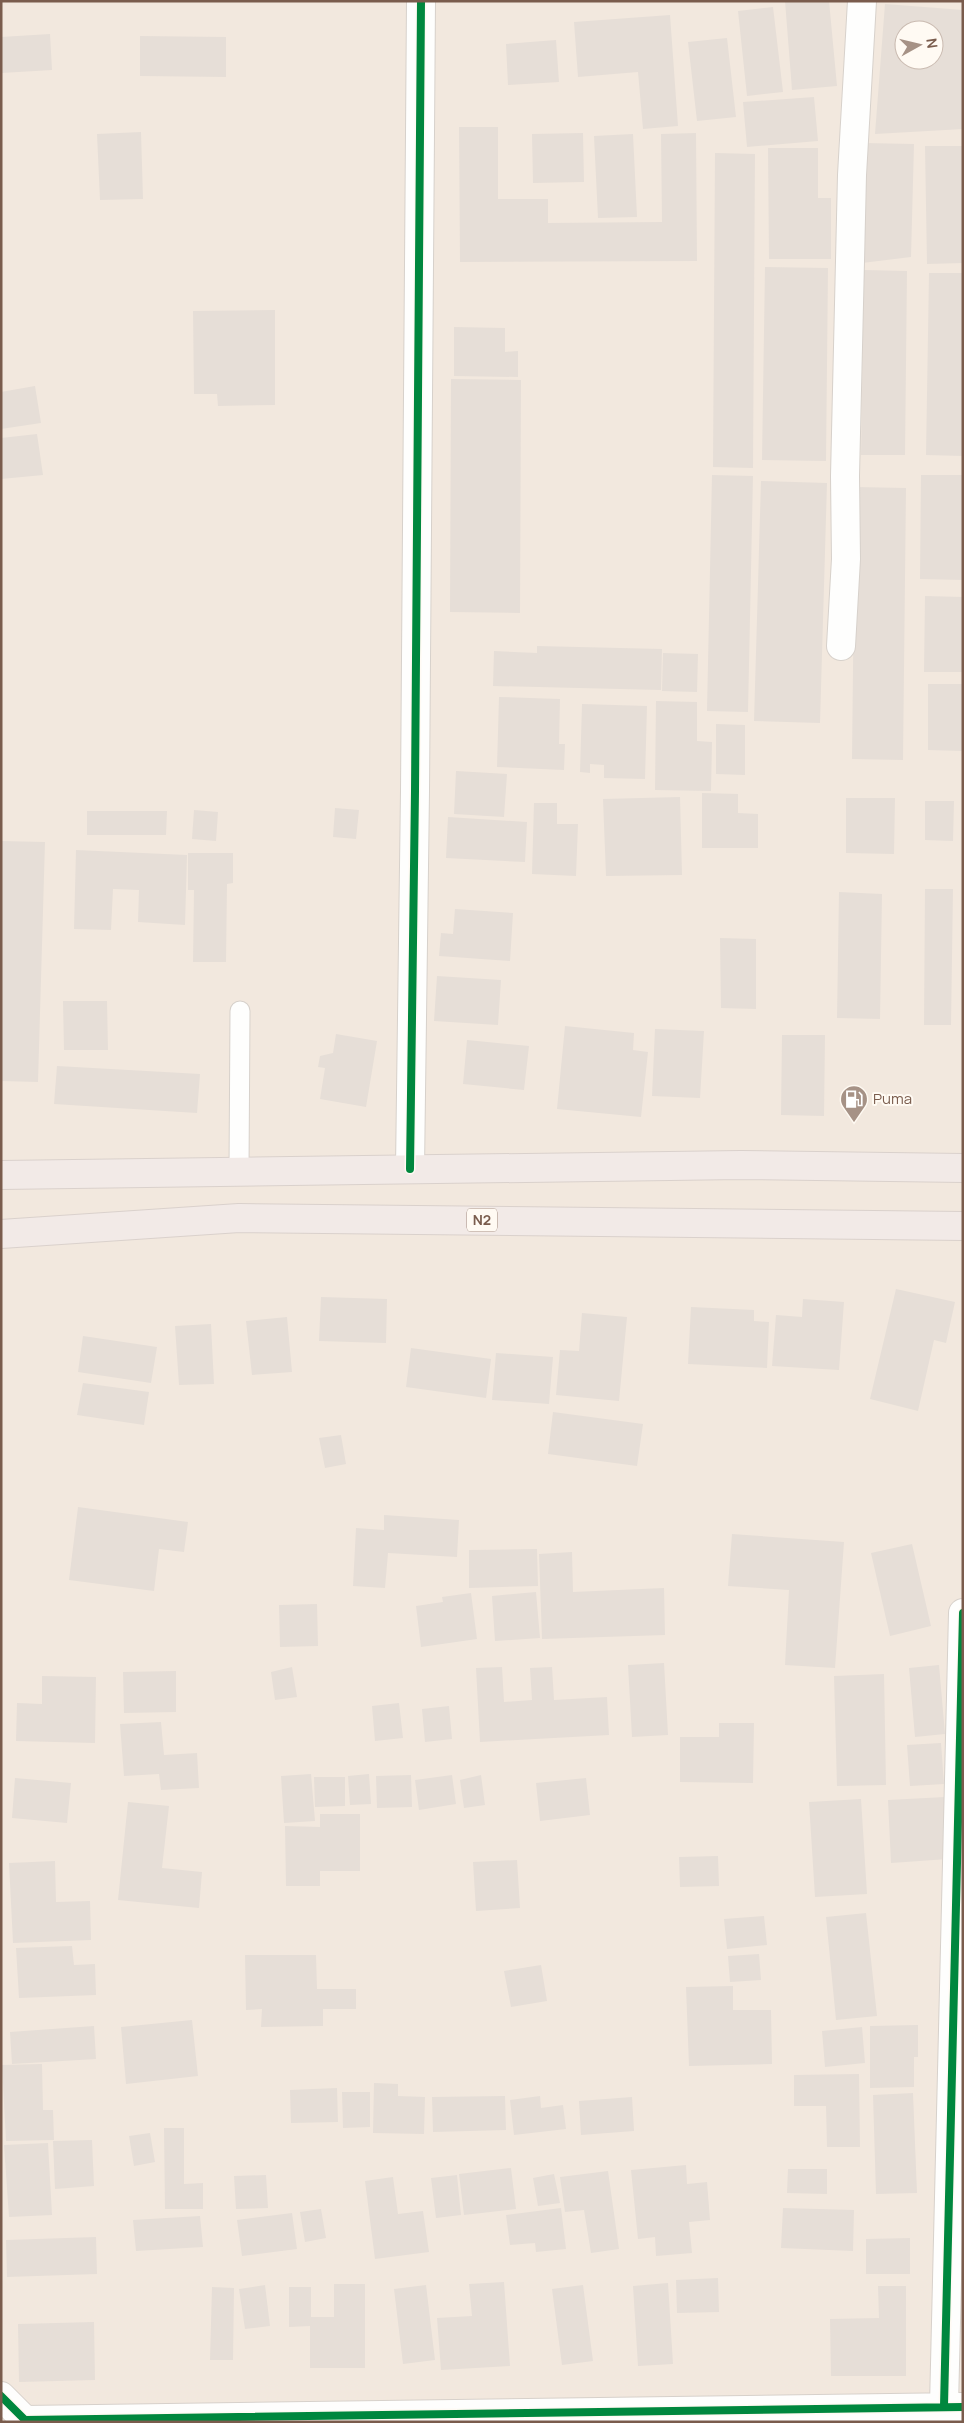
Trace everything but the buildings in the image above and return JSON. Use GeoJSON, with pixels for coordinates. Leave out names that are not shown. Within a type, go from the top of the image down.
{"type":"FeatureCollection","features":[{"type":"Feature","properties":{"kind":"highway"},"geometry":{"type":"LineString","coordinates":[[1,1174],[741,1165],[963,1168]]}},
{"type":"Feature","properties":{"kind":"highway","name":"N2"},"geometry":{"type":"LineString","coordinates":[[1,1234],[239,1218],[963,1226]]}},
{"type":"Feature","properties":{"kind":"street"},"geometry":{"type":"LineString","coordinates":[[410,1170],[421,1]]}},
{"type":"Feature","properties":{"kind":"street"},"geometry":{"type":"LineString","coordinates":[[842,646],[846,559],[844,476],[852,175],[862,1]]}},
{"type":"Feature","properties":{"kind":"street"},"geometry":{"type":"LineString","coordinates":[[1,2396],[25,2420],[954,2406],[963,1613]]}},
{"type":"Feature","properties":{"kind":"lane"},"geometry":{"type":"LineString","coordinates":[[239,1172],[240,1011]]}},
{"type":"Feature","properties":{"kind":"shaded area"},"geometry":{"type":"Polygon","coordinates":[[[1,1],[963,1],[963,2422],[1,2422],[1,1]]]}},
{"type":"Feature","properties":{"kind":"cycle path"},"geometry":{"type":"LineString","coordinates":[[410,1169],[421,1]]}},
{"type":"Feature","properties":{"kind":"cycle path"},"geometry":{"type":"LineString","coordinates":[[944,2406],[963,1613]]}},
{"type":"Feature","properties":{"kind":"cycle path"},"geometry":{"type":"LineString","coordinates":[[1,2396],[25,2420],[963,2407]]}},
{"type":"Feature","properties":{"kind":"place","name":"Puma"},"geometry":{"type":"Point","coordinates":[854,1123]}}]}
